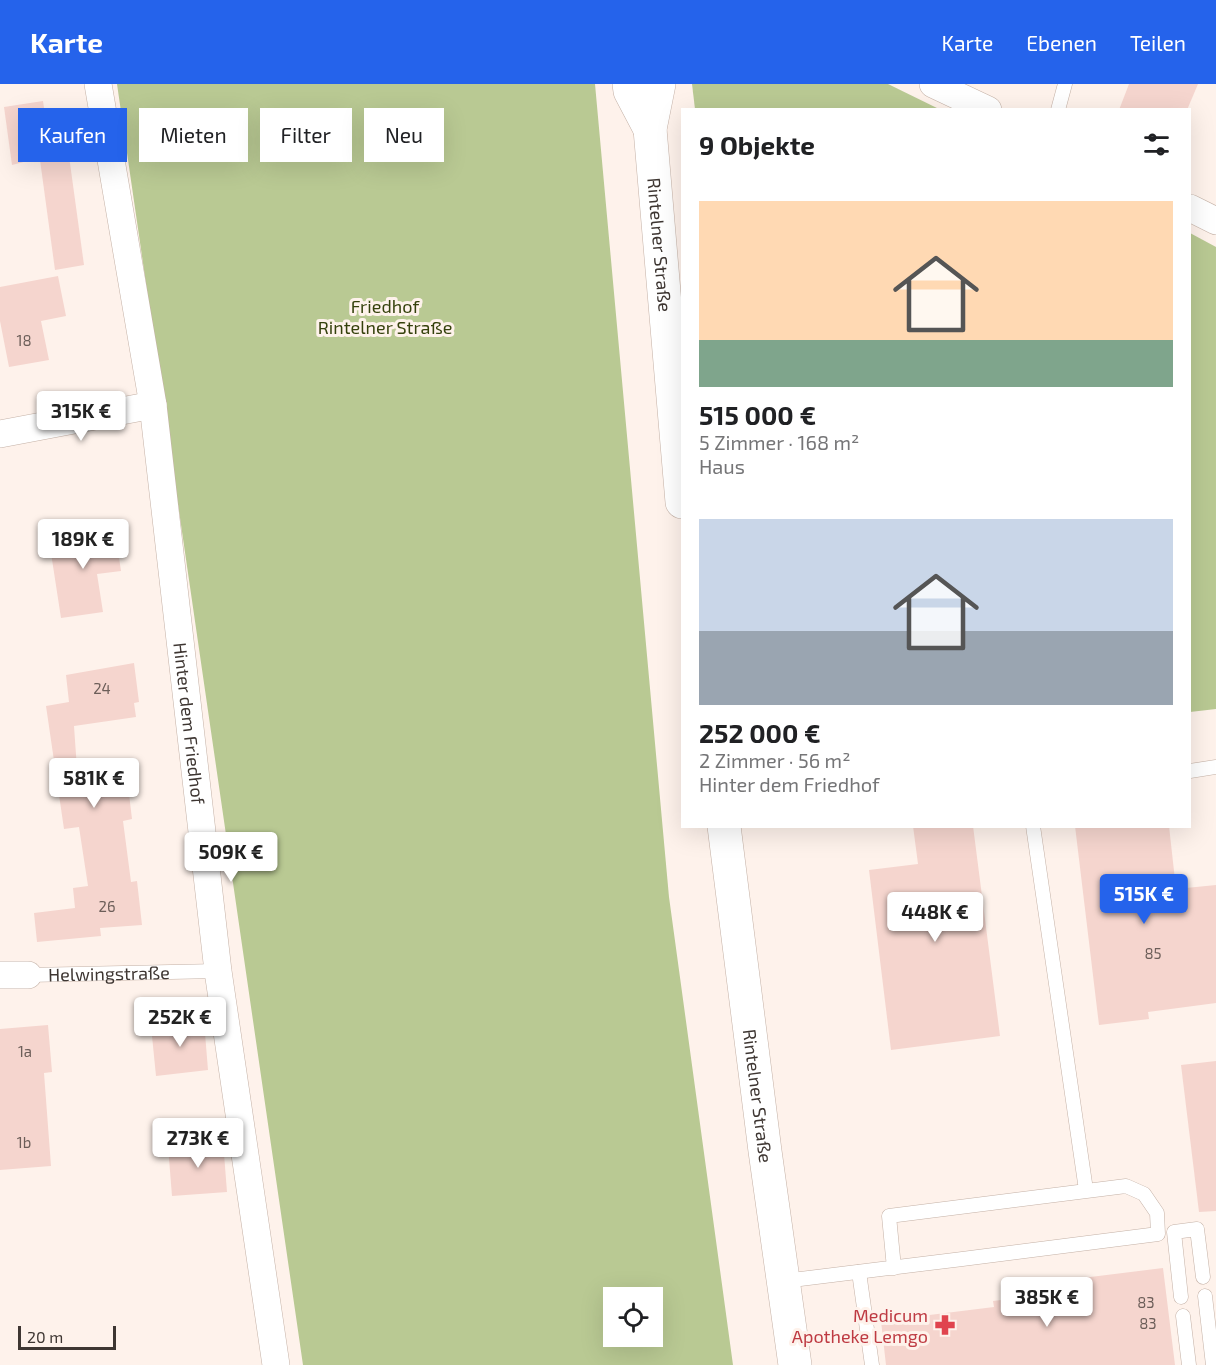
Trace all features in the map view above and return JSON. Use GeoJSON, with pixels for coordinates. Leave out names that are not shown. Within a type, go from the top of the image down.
{"type":"FeatureCollection","features":[{"type":"Feature","properties":{"kind":"main road","name":"Rintelner Straße"},"geometry":{"type":"LineString","coordinates":[[629,84],[630,91],[650,129]]}},
{"type":"Feature","properties":{"kind":"main road","name":"Rintelner Straße"},"geometry":{"type":"LineString","coordinates":[[659,84],[650,129],[681,490]]}},
{"type":"Feature","properties":{"kind":"main road","name":"Rintelner Straße"},"geometry":{"type":"LineString","coordinates":[[724,828],[795,1365]]}},
{"type":"Feature","properties":{"kind":"street","name":"Hinter dem Friedhof"},"geometry":{"type":"LineString","coordinates":[[98,84],[153,405],[218,971],[276,1365]]}},
{"type":"Feature","properties":{"kind":"street"},"geometry":{"type":"LineString","coordinates":[[933,84],[984,108]]}},
{"type":"Feature","properties":{"kind":"street"},"geometry":{"type":"LineString","coordinates":[[1191,208],[1216,221]]}},
{"type":"Feature","properties":{"kind":"street"},"geometry":{"type":"LineString","coordinates":[[0,434],[153,405]]}},
{"type":"Feature","properties":{"kind":"street","name":"Helwingstraße"},"geometry":{"type":"LineString","coordinates":[[0,975],[28,975]]}},
{"type":"Feature","properties":{"kind":"lane"},"geometry":{"type":"LineString","coordinates":[[1059,108],[1065,84]]}},
{"type":"Feature","properties":{"kind":"lane"},"geometry":{"type":"LineString","coordinates":[[1191,771],[1216,768]]}},
{"type":"Feature","properties":{"kind":"lane"},"geometry":{"type":"LineString","coordinates":[[1033,828],[1086,1190]]}},
{"type":"Feature","properties":{"kind":"lane","name":"Helwingstraße"},"geometry":{"type":"LineString","coordinates":[[28,975],[218,971]]}},
{"type":"Feature","properties":{"kind":"lane"},"geometry":{"type":"LineString","coordinates":[[783,1281],[894,1268],[1158,1234],[1157,1213],[1144,1194],[1126,1186],[889,1216],[894,1268]]}},
{"type":"Feature","properties":{"kind":"lane"},"geometry":{"type":"LineString","coordinates":[[1181,1297],[1174,1232],[1197,1229],[1203,1277]]}},
{"type":"Feature","properties":{"kind":"lane"},"geometry":{"type":"LineString","coordinates":[[859,1272],[872,1365]]}},
{"type":"Feature","properties":{"kind":"lane"},"geometry":{"type":"LineString","coordinates":[[1205,1296],[1213,1365]]}},
{"type":"Feature","properties":{"kind":"lane"},"geometry":{"type":"LineString","coordinates":[[1183,1316],[1189,1365]]}},
{"type":"Feature","properties":{"kind":"green space","name":"Friedhof Rintelner Straße"},"geometry":{"type":"Polygon","coordinates":[[[117,84],[595,84],[669,897],[733,1365],[303,1365],[127,153],[127,108],[120,108],[117,84]]]}},
{"type":"Feature","properties":{"kind":"green space"},"geometry":{"type":"Polygon","coordinates":[[[692,84],[888,84],[937,108],[695,108],[692,84]]]}},
{"type":"Feature","properties":{"kind":"green space"},"geometry":{"type":"Polygon","coordinates":[[[1191,234],[1216,247],[1216,709],[1191,712],[1191,234]]]}},
{"type":"Feature","properties":{"kind":"building"},"geometry":{"type":"Polygon","coordinates":[[[1129,84],[1198,84],[1188,108],[1120,108],[1129,84]]]}},
{"type":"Feature","properties":{"kind":"building"},"geometry":{"type":"Polygon","coordinates":[[[43,101],[44,108],[18,108],[18,162],[24,162],[12,165],[4,107],[43,101]]]}},
{"type":"Feature","properties":{"kind":"building"},"geometry":{"type":"Polygon","coordinates":[[[40,162],[70,162],[84,265],[55,270],[40,162]]]}},
{"type":"Feature","properties":{"kind":"building"},"geometry":{"type":"Polygon","coordinates":[[[58,276],[66,316],[41,321],[49,360],[9,367],[0,321],[0,287],[58,276]]]}},
{"type":"Feature","properties":{"kind":"building"},"geometry":{"type":"Polygon","coordinates":[[[115,530],[121,571],[97,574],[103,612],[61,618],[49,540],[115,530]]]}},
{"type":"Feature","properties":{"kind":"building"},"geometry":{"type":"Polygon","coordinates":[[[134,663],[139,702],[134,703],[136,717],[74,726],[78,783],[127,777],[132,819],[123,821],[131,882],[137,881],[142,925],[100,928],[101,936],[37,942],[34,913],[75,908],[73,888],[88,886],[79,827],[64,829],[46,706],[69,702],[66,675],[134,663]]]}},
{"type":"Feature","properties":{"kind":"building"},"geometry":{"type":"Polygon","coordinates":[[[913,828],[973,828],[1000,1036],[891,1050],[869,870],[918,864],[913,828]]]}},
{"type":"Feature","properties":{"kind":"building"},"geometry":{"type":"Polygon","coordinates":[[[1075,828],[1169,828],[1176,889],[1216,885],[1216,1003],[1148,1012],[1149,1019],[1099,1025],[1075,828]]]}},
{"type":"Feature","properties":{"kind":"building"},"geometry":{"type":"Polygon","coordinates":[[[204,1021],[208,1070],[156,1076],[151,1026],[204,1021]]]}},
{"type":"Feature","properties":{"kind":"building"},"geometry":{"type":"Polygon","coordinates":[[[48,1025],[52,1072],[44,1073],[51,1166],[0,1170],[0,1029],[48,1025]]]}},
{"type":"Feature","properties":{"kind":"building"},"geometry":{"type":"Polygon","coordinates":[[[1216,1061],[1216,1211],[1199,1212],[1181,1065],[1216,1061]]]}},
{"type":"Feature","properties":{"kind":"building"},"geometry":{"type":"Polygon","coordinates":[[[223,1141],[227,1192],[172,1196],[168,1146],[223,1141]]]}},
{"type":"Feature","properties":{"kind":"building"},"geometry":{"type":"Polygon","coordinates":[[[1163,1268],[1175,1365],[886,1365],[881,1321],[994,1307],[993,1301],[1052,1294],[1050,1282],[1163,1268]]]}},
{"type":"Feature","properties":{"kind":"place","name":"Medicum Apotheke Lemgo"},"geometry":{"type":"Point","coordinates":[945,1325]}}]}
